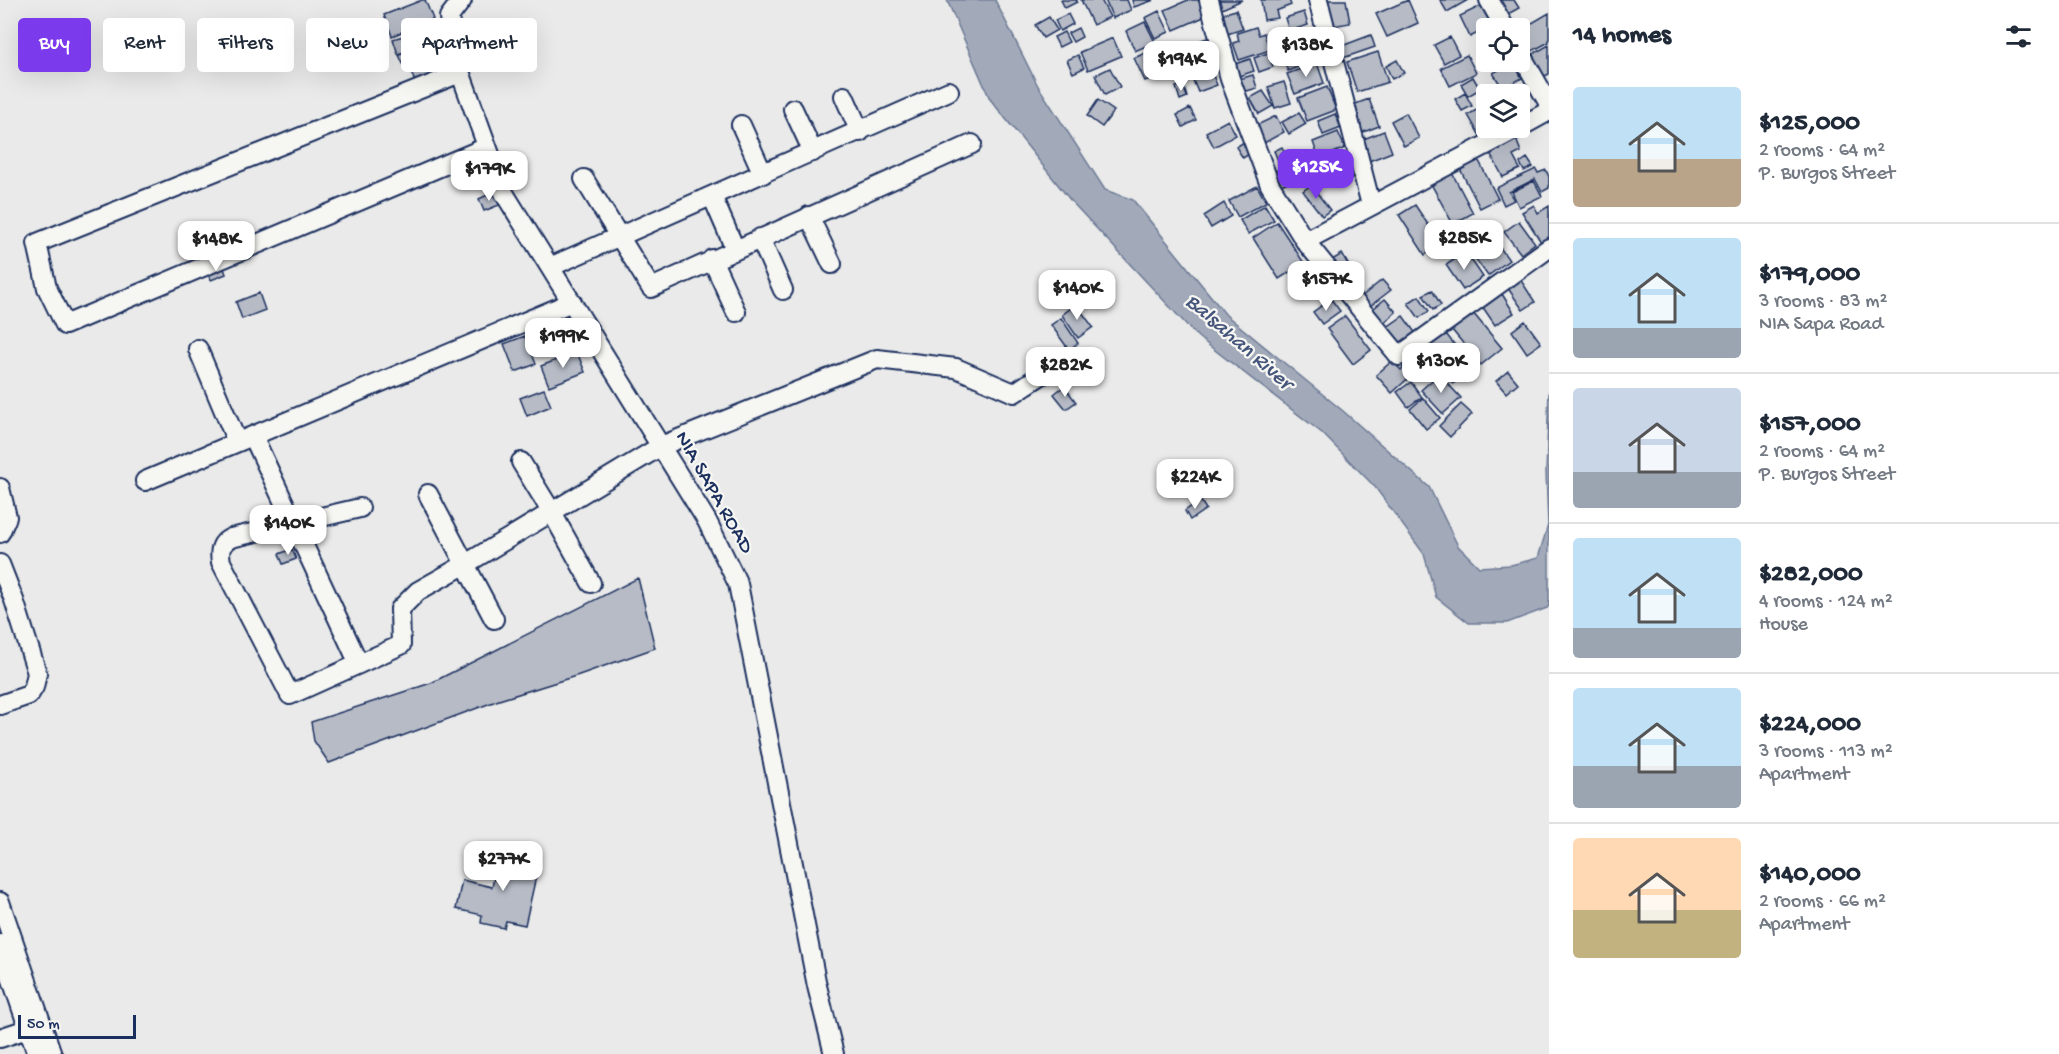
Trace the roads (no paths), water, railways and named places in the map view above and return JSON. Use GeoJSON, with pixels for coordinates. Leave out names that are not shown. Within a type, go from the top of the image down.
{"type":"FeatureCollection","features":[{"type":"Feature","properties":{"kind":"street","name":"NIA SAPA ROAD"},"geometry":{"type":"LineString","coordinates":[[462,0],[449,17],[454,55],[504,193],[707,521],[738,584],[817,986],[834,1054]]}},
{"type":"Feature","properties":{"kind":"street"},"geometry":{"type":"LineString","coordinates":[[1209,0],[1230,79],[1270,185],[1305,241],[1399,356],[1549,248]]}},
{"type":"Feature","properties":{"kind":"street"},"geometry":{"type":"LineString","coordinates":[[1318,0],[1371,205]]}},
{"type":"Feature","properties":{"kind":"street"},"geometry":{"type":"LineString","coordinates":[[1489,0],[1499,18]]}},
{"type":"Feature","properties":{"kind":"street"},"geometry":{"type":"LineString","coordinates":[[1530,71],[1549,104]]}},
{"type":"Feature","properties":{"kind":"street"},"geometry":{"type":"LineString","coordinates":[[460,73],[37,243],[47,288],[65,325],[487,147]]}},
{"type":"Feature","properties":{"kind":"street"},"geometry":{"type":"LineString","coordinates":[[550,267],[949,91]]}},
{"type":"Feature","properties":{"kind":"street"},"geometry":{"type":"LineString","coordinates":[[844,96],[860,132]]}},
{"type":"Feature","properties":{"kind":"street"},"geometry":{"type":"LineString","coordinates":[[793,109],[813,152]]}},
{"type":"Feature","properties":{"kind":"street"},"geometry":{"type":"LineString","coordinates":[[1530,121],[1549,111]]}},
{"type":"Feature","properties":{"kind":"street"},"geometry":{"type":"LineString","coordinates":[[741,124],[763,174]]}},
{"type":"Feature","properties":{"kind":"street"},"geometry":{"type":"LineString","coordinates":[[1305,241],[1498,138]]}},
{"type":"Feature","properties":{"kind":"street"},"geometry":{"type":"LineString","coordinates":[[584,179],[651,288],[972,144]]}},
{"type":"Feature","properties":{"kind":"street"},"geometry":{"type":"LineString","coordinates":[[712,196],[735,249]]}},
{"type":"Feature","properties":{"kind":"street"},"geometry":{"type":"LineString","coordinates":[[809,216],[832,264]]}},
{"type":"Feature","properties":{"kind":"street"},"geometry":{"type":"LineString","coordinates":[[760,238],[783,290]]}},
{"type":"Feature","properties":{"kind":"street"},"geometry":{"type":"LineString","coordinates":[[712,259],[735,312]]}},
{"type":"Feature","properties":{"kind":"street"},"geometry":{"type":"LineString","coordinates":[[145,481],[572,302]]}},
{"type":"Feature","properties":{"kind":"street"},"geometry":{"type":"LineString","coordinates":[[198,350],[245,439],[295,523],[359,664]]}},
{"type":"Feature","properties":{"kind":"street"},"geometry":{"type":"LineString","coordinates":[[360,508],[225,541],[221,547],[221,562],[290,695],[401,645],[400,609],[418,591],[661,447],[877,359],[956,368],[1014,393],[1061,362]]}},
{"type":"Feature","properties":{"kind":"street"},"geometry":{"type":"LineString","coordinates":[[521,462],[591,584]]}},
{"type":"Feature","properties":{"kind":"street"},"geometry":{"type":"LineString","coordinates":[[0,488],[7,518],[0,533]]}},
{"type":"Feature","properties":{"kind":"street"},"geometry":{"type":"LineString","coordinates":[[428,495],[494,619]]}},
{"type":"Feature","properties":{"kind":"street"},"geometry":{"type":"LineString","coordinates":[[0,564],[37,673],[34,687],[29,695],[0,705]]}},
{"type":"Feature","properties":{"kind":"street"},"geometry":{"type":"LineString","coordinates":[[0,902],[52,1054]]}},
{"type":"Feature","properties":{"kind":"street"},"geometry":{"type":"LineString","coordinates":[[0,944],[37,1054]]}},
{"type":"Feature","properties":{"kind":"street"},"geometry":{"type":"LineString","coordinates":[[0,1038],[27,1029]]}},
{"type":"Feature","properties":{"kind":"water","name":"Balsahan River"},"geometry":{"type":"Polygon","coordinates":[[[947,0],[995,0],[1038,86],[1105,190],[1133,200],[1226,315],[1343,411],[1429,487],[1458,546],[1479,567],[1511,565],[1538,558],[1548,525],[1546,472],[1549,391],[1549,606],[1547,608],[1507,623],[1469,623],[1436,597],[1424,554],[1375,487],[1322,433],[1198,337],[1071,201],[990,99],[947,0]]]}}]}
